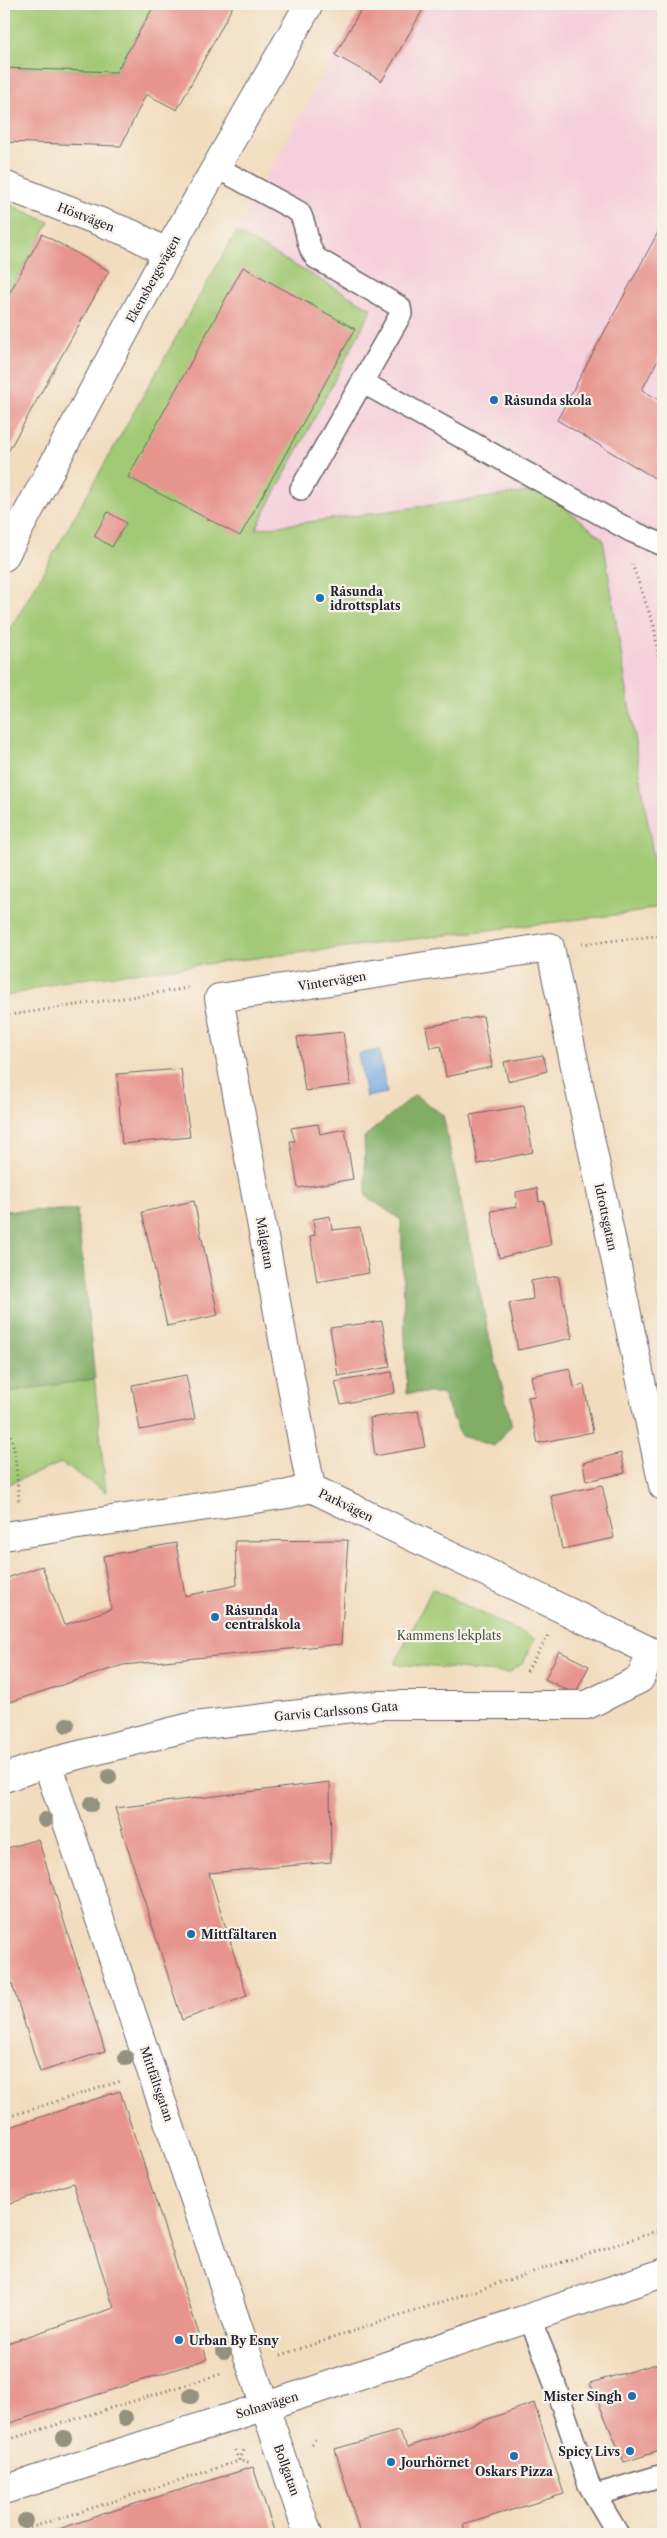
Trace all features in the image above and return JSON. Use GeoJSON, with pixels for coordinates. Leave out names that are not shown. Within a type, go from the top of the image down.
{"type":"FeatureCollection","features":[{"type":"Feature","properties":{"kind":"street","name":"Ekensbergsvägen"},"geometry":{"type":"LineString","coordinates":[[4,557],[167,253],[310,4]]}},
{"type":"Feature","properties":{"kind":"street","name":"Höstvägen"},"geometry":{"type":"LineString","coordinates":[[4,185],[132,234],[167,253]]}},
{"type":"Feature","properties":{"kind":"street","name":"Vintervägen"},"geometry":{"type":"LineString","coordinates":[[220,998],[550,947]]}},
{"type":"Feature","properties":{"kind":"street","name":"Idrottsgatan"},"geometry":{"type":"LineString","coordinates":[[550,947],[663,1486]]}},
{"type":"Feature","properties":{"kind":"street","name":"Målgatan"},"geometry":{"type":"LineString","coordinates":[[220,998],[310,1488]]}},
{"type":"Feature","properties":{"kind":"street","name":"Parkvägen"},"geometry":{"type":"LineString","coordinates":[[13,1535],[288,1494],[310,1488],[657,1653]]}},
{"type":"Feature","properties":{"kind":"street","name":"Garvis Carlssons Gata"},"geometry":{"type":"LineString","coordinates":[[4,1778],[47,1764],[194,1726],[379,1705],[587,1705],[640,1679],[657,1653]]}},
{"type":"Feature","properties":{"kind":"street","name":"Mittfältsgatan"},"geometry":{"type":"LineString","coordinates":[[47,1764],[264,2406]]}},
{"type":"Feature","properties":{"kind":"street","name":"Solnavägen"},"geometry":{"type":"LineString","coordinates":[[4,2490],[264,2406],[663,2273]]}},
{"type":"Feature","properties":{"kind":"street","name":"Bollgatan"},"geometry":{"type":"LineString","coordinates":[[264,2406],[308,2534]]}},
{"type":"Feature","properties":{"kind":"lane"},"geometry":{"type":"LineString","coordinates":[[216,167],[298,212],[303,219],[311,252],[316,258],[400,307],[401,314],[301,489]]}},
{"type":"Feature","properties":{"kind":"lane"},"geometry":{"type":"LineString","coordinates":[[362,382],[631,531],[663,545]]}},
{"type":"Feature","properties":{"kind":"lane"},"geometry":{"type":"LineString","coordinates":[[529,2317],[545,2356],[589,2485],[618,2534]]}},
{"type":"Feature","properties":{"kind":"lane"},"geometry":{"type":"LineString","coordinates":[[596,2496],[663,2475]]}},
{"type":"Feature","properties":{"kind":"path"},"geometry":{"type":"LineString","coordinates":[[631,531],[625,544],[654,626],[663,686]]}},
{"type":"Feature","properties":{"kind":"path"},"geometry":{"type":"LineString","coordinates":[[550,947],[663,935]]}},
{"type":"Feature","properties":{"kind":"path"},"geometry":{"type":"LineString","coordinates":[[4,1016],[193,987],[220,998]]}},
{"type":"Feature","properties":{"kind":"path"},"geometry":{"type":"LineString","coordinates":[[4,1411],[14,1453],[13,1535]]}},
{"type":"Feature","properties":{"kind":"path"},"geometry":{"type":"LineString","coordinates":[[4,2118],[152,2071]]}},
{"type":"Feature","properties":{"kind":"path"},"geometry":{"type":"LineString","coordinates":[[4,2441],[251,2364],[663,2229]]}},
{"type":"Feature","properties":{"kind":"path"},"geometry":{"type":"LineString","coordinates":[[11,2534],[239,2460],[264,2406]]}},
{"type":"Feature","properties":{"kind":"shaded area","name":"Råsunda skola"},"geometry":{"type":"Polygon","coordinates":[[[362,4],[663,4],[663,906],[661,906],[603,539],[535,491],[256,529],[372,309],[236,232],[362,4]]]}},
{"type":"Feature","properties":{"kind":"green space"},"geometry":{"type":"Polygon","coordinates":[[[4,4],[155,4],[116,72],[4,68],[4,4]]]}},
{"type":"Feature","properties":{"kind":"green space"},"geometry":{"type":"Polygon","coordinates":[[[4,202],[49,222],[4,303],[4,202]]]}},
{"type":"Feature","properties":{"kind":"green space","name":"Råsunda idrottsplats"},"geometry":{"type":"Polygon","coordinates":[[[236,232],[372,309],[256,529],[535,491],[546,492],[603,539],[661,906],[639,912],[64,981],[4,997],[4,641],[236,232]]]}},
{"type":"Feature","properties":{"kind":"green space"},"geometry":{"type":"Polygon","coordinates":[[[415,1095],[443,1115],[489,1336],[512,1425],[494,1446],[461,1436],[442,1393],[407,1393],[401,1220],[366,1196],[364,1137],[415,1095]]]}},
{"type":"Feature","properties":{"kind":"green space"},"geometry":{"type":"Polygon","coordinates":[[[77,1210],[106,1492],[61,1463],[4,1486],[4,1211],[77,1210]]]}},
{"type":"Feature","properties":{"kind":"green space"},"geometry":{"type":"Polygon","coordinates":[[[77,1210],[95,1379],[14,1391],[4,1390],[4,1211],[77,1210]]]}},
{"type":"Feature","properties":{"kind":"green space","name":"Kammens lekplats"},"geometry":{"type":"Polygon","coordinates":[[[432,1589],[535,1639],[523,1663],[509,1673],[395,1664],[432,1589]]]}},
{"type":"Feature","properties":{"kind":"water"},"geometry":{"type":"Polygon","coordinates":[[[379,1050],[387,1093],[366,1097],[358,1054],[379,1050]]]}},
{"type":"Feature","properties":{"kind":"building"},"geometry":{"type":"Polygon","coordinates":[[[155,4],[234,4],[177,110],[146,94],[121,146],[4,142],[4,68],[116,72],[155,4]]]}},
{"type":"Feature","properties":{"kind":"building"},"geometry":{"type":"Polygon","coordinates":[[[364,4],[426,4],[382,81],[335,55],[364,4]]]}},
{"type":"Feature","properties":{"kind":"building"},"geometry":{"type":"Polygon","coordinates":[[[663,223],[663,350],[642,390],[663,402],[663,483],[557,420],[663,223]]]}},
{"type":"Feature","properties":{"kind":"building"},"geometry":{"type":"Polygon","coordinates":[[[42,234],[109,271],[4,459],[4,303],[42,234]]]}},
{"type":"Feature","properties":{"kind":"building"},"geometry":{"type":"Polygon","coordinates":[[[243,267],[355,329],[240,536],[128,477],[243,267]]]}},
{"type":"Feature","properties":{"kind":"building"},"geometry":{"type":"Polygon","coordinates":[[[108,512],[126,523],[112,547],[94,536],[108,512]]]}},
{"type":"Feature","properties":{"kind":"building"},"geometry":{"type":"Polygon","coordinates":[[[483,1016],[492,1067],[446,1077],[441,1046],[430,1048],[426,1027],[483,1016]]]}},
{"type":"Feature","properties":{"kind":"building"},"geometry":{"type":"Polygon","coordinates":[[[343,1032],[351,1085],[305,1091],[297,1037],[343,1032]]]}},
{"type":"Feature","properties":{"kind":"building"},"geometry":{"type":"Polygon","coordinates":[[[543,1055],[547,1071],[508,1081],[504,1062],[543,1055]]]}},
{"type":"Feature","properties":{"kind":"building"},"geometry":{"type":"Polygon","coordinates":[[[181,1069],[190,1137],[122,1144],[117,1074],[181,1069]]]}},
{"type":"Feature","properties":{"kind":"building"},"geometry":{"type":"Polygon","coordinates":[[[524,1106],[533,1152],[478,1164],[470,1115],[524,1106]]]}},
{"type":"Feature","properties":{"kind":"building"},"geometry":{"type":"Polygon","coordinates":[[[318,1124],[320,1134],[345,1129],[353,1179],[298,1188],[290,1141],[295,1141],[291,1128],[318,1124]]]}},
{"type":"Feature","properties":{"kind":"building"},"geometry":{"type":"Polygon","coordinates":[[[537,1188],[539,1202],[544,1201],[551,1245],[499,1258],[491,1211],[517,1207],[516,1192],[537,1188]]]}},
{"type":"Feature","properties":{"kind":"building"},"geometry":{"type":"Polygon","coordinates":[[[194,1201],[218,1315],[167,1326],[142,1212],[194,1201]]]}},
{"type":"Feature","properties":{"kind":"building"},"geometry":{"type":"Polygon","coordinates":[[[330,1216],[332,1230],[360,1227],[369,1273],[317,1282],[310,1236],[315,1235],[313,1219],[330,1216]]]}},
{"type":"Feature","properties":{"kind":"building"},"geometry":{"type":"Polygon","coordinates":[[[558,1276],[572,1338],[518,1350],[509,1303],[533,1299],[531,1281],[558,1276]]]}},
{"type":"Feature","properties":{"kind":"building"},"geometry":{"type":"Polygon","coordinates":[[[382,1321],[390,1367],[338,1376],[330,1328],[382,1321]]]}},
{"type":"Feature","properties":{"kind":"building"},"geometry":{"type":"Polygon","coordinates":[[[570,1368],[574,1387],[584,1385],[593,1432],[538,1443],[528,1397],[535,1396],[531,1376],[570,1368]]]}},
{"type":"Feature","properties":{"kind":"building"},"geometry":{"type":"Polygon","coordinates":[[[392,1372],[395,1393],[341,1404],[335,1382],[392,1372]]]}},
{"type":"Feature","properties":{"kind":"building"},"geometry":{"type":"Polygon","coordinates":[[[186,1375],[195,1419],[140,1430],[132,1385],[186,1375]]]}},
{"type":"Feature","properties":{"kind":"building"},"geometry":{"type":"Polygon","coordinates":[[[418,1411],[425,1447],[375,1456],[370,1418],[418,1411]]]}},
{"type":"Feature","properties":{"kind":"building"},"geometry":{"type":"Polygon","coordinates":[[[621,1453],[625,1473],[586,1481],[583,1463],[621,1453]]]}},
{"type":"Feature","properties":{"kind":"building"},"geometry":{"type":"Polygon","coordinates":[[[602,1485],[614,1538],[562,1549],[551,1496],[602,1485]]]}},
{"type":"Feature","properties":{"kind":"building","name":"Råsunda centralskola"},"geometry":{"type":"Polygon","coordinates":[[[348,1540],[341,1644],[123,1665],[4,1704],[4,1579],[42,1566],[64,1625],[111,1609],[103,1556],[176,1543],[185,1596],[237,1585],[235,1541],[348,1540]]]}},
{"type":"Feature","properties":{"kind":"building"},"geometry":{"type":"Polygon","coordinates":[[[559,1651],[589,1666],[575,1694],[545,1679],[559,1651]]]}},
{"type":"Feature","properties":{"kind":"building","name":"Mittfältaren"},"geometry":{"type":"Polygon","coordinates":[[[330,1782],[331,1862],[209,1873],[247,1996],[182,2020],[115,1808],[330,1782]]]}},
{"type":"Feature","properties":{"kind":"building"},"geometry":{"type":"Polygon","coordinates":[[[38,1839],[105,2051],[40,2072],[4,1959],[4,1849],[38,1839]]]}},
{"type":"Feature","properties":{"kind":"building"},"geometry":{"type":"Polygon","coordinates":[[[120,2091],[207,2359],[4,2425],[4,2344],[114,2308],[73,2183],[4,2205],[4,2129],[120,2091]]]}},
{"type":"Feature","properties":{"kind":"building"},"geometry":{"type":"Polygon","coordinates":[[[663,2362],[663,2450],[624,2462],[590,2383],[663,2362]]]}},
{"type":"Feature","properties":{"kind":"building"},"geometry":{"type":"Polygon","coordinates":[[[534,2403],[564,2494],[463,2525],[466,2534],[360,2534],[335,2449],[398,2431],[408,2447],[534,2403]]]}},
{"type":"Feature","properties":{"kind":"building"},"geometry":{"type":"Polygon","coordinates":[[[253,2467],[275,2534],[45,2534],[106,2513],[253,2467]]]}},
{"type":"Feature","properties":{"kind":"place","name":"Råsunda skola"},"geometry":{"type":"Point","coordinates":[494,400]}},
{"type":"Feature","properties":{"kind":"place","name":"Råsunda idrottsplats"},"geometry":{"type":"Point","coordinates":[320,598]}},
{"type":"Feature","properties":{"kind":"place","name":"Råsunda centralskola"},"geometry":{"type":"Point","coordinates":[215,1617]}},
{"type":"Feature","properties":{"kind":"place","name":"Mittfältaren"},"geometry":{"type":"Point","coordinates":[191,1934]}},
{"type":"Feature","properties":{"kind":"place","name":"Urban By Esny"},"geometry":{"type":"Point","coordinates":[179,2340]}},
{"type":"Feature","properties":{"kind":"place","name":"Mister Singh"},"geometry":{"type":"Point","coordinates":[632,2396]}},
{"type":"Feature","properties":{"kind":"place","name":"Spicy Livs"},"geometry":{"type":"Point","coordinates":[630,2451]}},
{"type":"Feature","properties":{"kind":"place","name":"Oskars Pizza"},"geometry":{"type":"Point","coordinates":[514,2456]}},
{"type":"Feature","properties":{"kind":"place","name":"Jourhörnet"},"geometry":{"type":"Point","coordinates":[391,2462]}}]}
